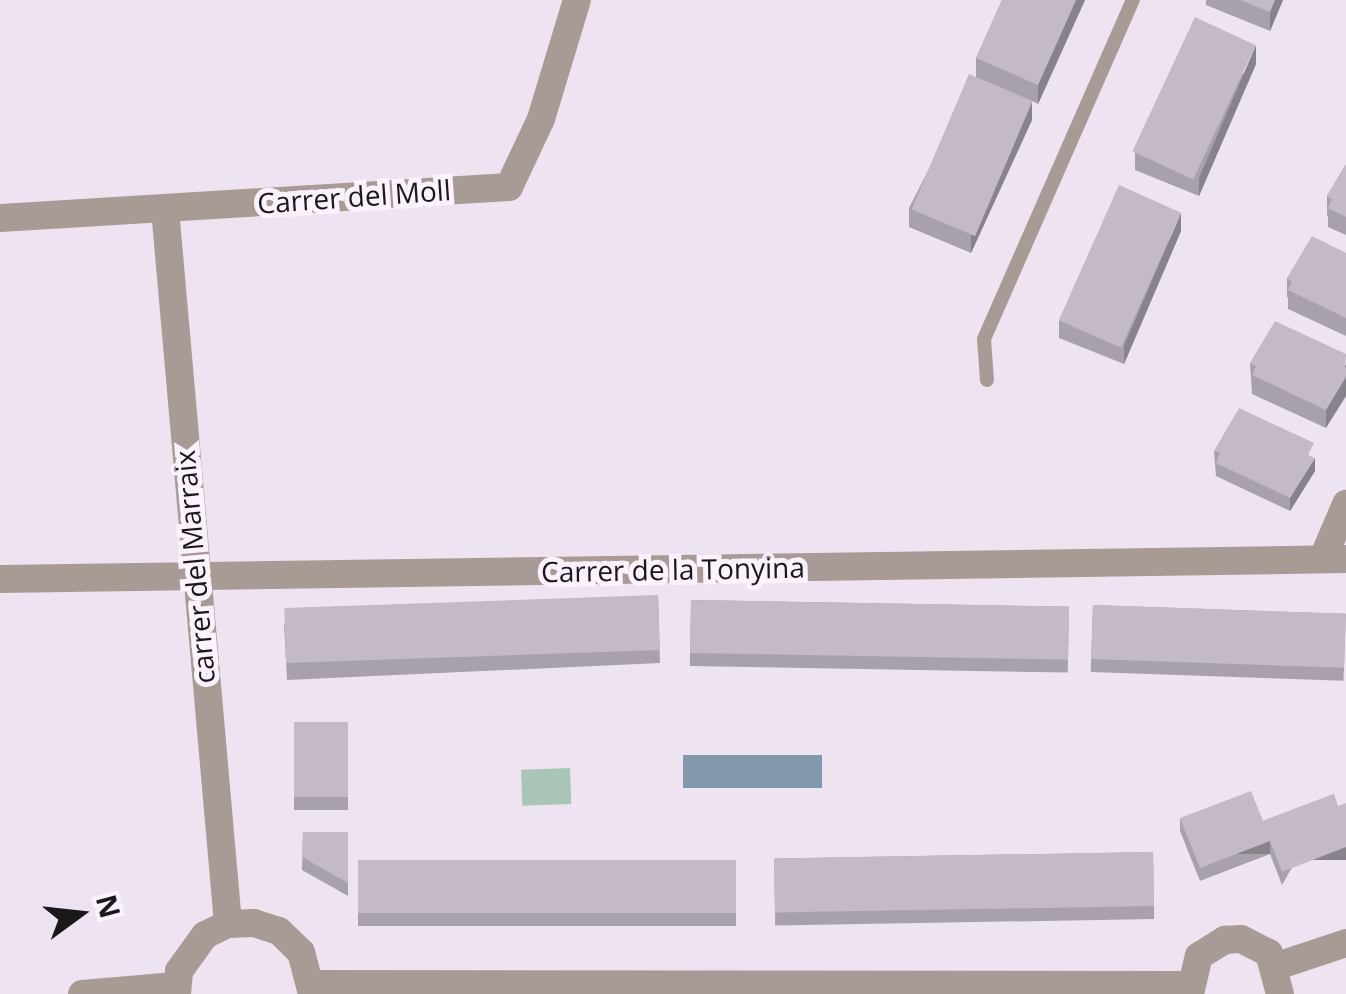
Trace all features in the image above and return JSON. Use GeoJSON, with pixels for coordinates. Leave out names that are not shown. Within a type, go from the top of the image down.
{"type":"FeatureCollection","features":[{"type":"Feature","properties":{"kind":"street","name":"Carrer del Moll"},"geometry":{"type":"LineString","coordinates":[[0,218],[509,186],[541,119],[577,0]]}},
{"type":"Feature","properties":{"kind":"street","name":"carrer del Marraix"},"geometry":{"type":"LineString","coordinates":[[165,208],[193,577],[228,924]]}},
{"type":"Feature","properties":{"kind":"street"},"geometry":{"type":"LineString","coordinates":[[1334,558],[1346,504]]}},
{"type":"Feature","properties":{"kind":"street","name":"Carrer de la Tonyina"},"geometry":{"type":"LineString","coordinates":[[0,578],[1334,558]]}},
{"type":"Feature","properties":{"kind":"street"},"geometry":{"type":"LineString","coordinates":[[82,994],[177,990],[189,950],[228,924],[279,932],[301,952],[312,989],[1190,990],[1199,956],[1225,940],[1256,944],[1279,980],[1346,943]]}},
{"type":"Feature","properties":{"kind":"lane"},"geometry":{"type":"LineString","coordinates":[[987,380],[984,339],[1133,0]]}},
{"type":"Feature","properties":{"kind":"green space"},"geometry":{"type":"Polygon","coordinates":[[[570,768],[571,804],[522,806],[521,770],[570,768]]]}},
{"type":"Feature","properties":{"kind":"water"},"geometry":{"type":"Polygon","coordinates":[[[683,755],[822,755],[822,788],[683,788],[683,755]]]}},
{"type":"Feature","properties":{"kind":"building"},"geometry":{"type":"Polygon","coordinates":[[[1002,0],[1076,0],[1038,85],[976,58],[1002,0]]]}},
{"type":"Feature","properties":{"kind":"building"},"geometry":{"type":"Polygon","coordinates":[[[1240,0],[1275,0],[1270,12],[1240,0]]]}},
{"type":"Feature","properties":{"kind":"building"},"geometry":{"type":"Polygon","coordinates":[[[1195,17],[1256,45],[1193,179],[1132,151],[1195,17]]]}},
{"type":"Feature","properties":{"kind":"building"},"geometry":{"type":"Polygon","coordinates":[[[969,74],[1033,101],[975,236],[912,209],[969,74]]]}},
{"type":"Feature","properties":{"kind":"building"},"geometry":{"type":"Polygon","coordinates":[[[1346,164],[1346,217],[1328,208],[1332,199],[1327,196],[1346,164]]]}},
{"type":"Feature","properties":{"kind":"building"},"geometry":{"type":"Polygon","coordinates":[[[1119,185],[1181,213],[1121,348],[1059,320],[1119,185]]]}},
{"type":"Feature","properties":{"kind":"building"},"geometry":{"type":"Polygon","coordinates":[[[1312,236],[1346,253],[1346,318],[1288,290],[1292,282],[1287,278],[1312,236]]]}},
{"type":"Feature","properties":{"kind":"building"},"geometry":{"type":"Polygon","coordinates":[[[1275,321],[1346,354],[1346,377],[1326,410],[1252,375],[1256,366],[1250,363],[1275,321]]]}},
{"type":"Feature","properties":{"kind":"building"},"geometry":{"type":"Polygon","coordinates":[[[1239,408],[1314,443],[1308,455],[1315,458],[1290,498],[1216,463],[1220,453],[1214,451],[1239,408]]]}},
{"type":"Feature","properties":{"kind":"building"},"geometry":{"type":"Polygon","coordinates":[[[658,595],[660,650],[286,663],[284,608],[658,595]]]}},
{"type":"Feature","properties":{"kind":"building"},"geometry":{"type":"Polygon","coordinates":[[[691,600],[1069,607],[1068,660],[690,653],[691,600]]]}},
{"type":"Feature","properties":{"kind":"building"},"geometry":{"type":"Polygon","coordinates":[[[1093,605],[1346,614],[1344,668],[1091,659],[1093,605]]]}},
{"type":"Feature","properties":{"kind":"building"},"geometry":{"type":"Polygon","coordinates":[[[294,722],[348,722],[348,797],[294,797],[294,722]]]}},
{"type":"Feature","properties":{"kind":"building"},"geometry":{"type":"Polygon","coordinates":[[[1251,791],[1263,821],[1334,794],[1338,806],[1346,803],[1346,847],[1282,872],[1270,841],[1200,868],[1180,818],[1251,791]]]}},
{"type":"Feature","properties":{"kind":"building"},"geometry":{"type":"Polygon","coordinates":[[[303,832],[348,832],[348,883],[302,857],[303,832]]]}},
{"type":"Feature","properties":{"kind":"building"},"geometry":{"type":"Polygon","coordinates":[[[1153,852],[1154,906],[775,913],[774,859],[1153,852]]]}},
{"type":"Feature","properties":{"kind":"building"},"geometry":{"type":"Polygon","coordinates":[[[358,860],[736,860],[736,913],[358,913],[358,860]]]}}]}
